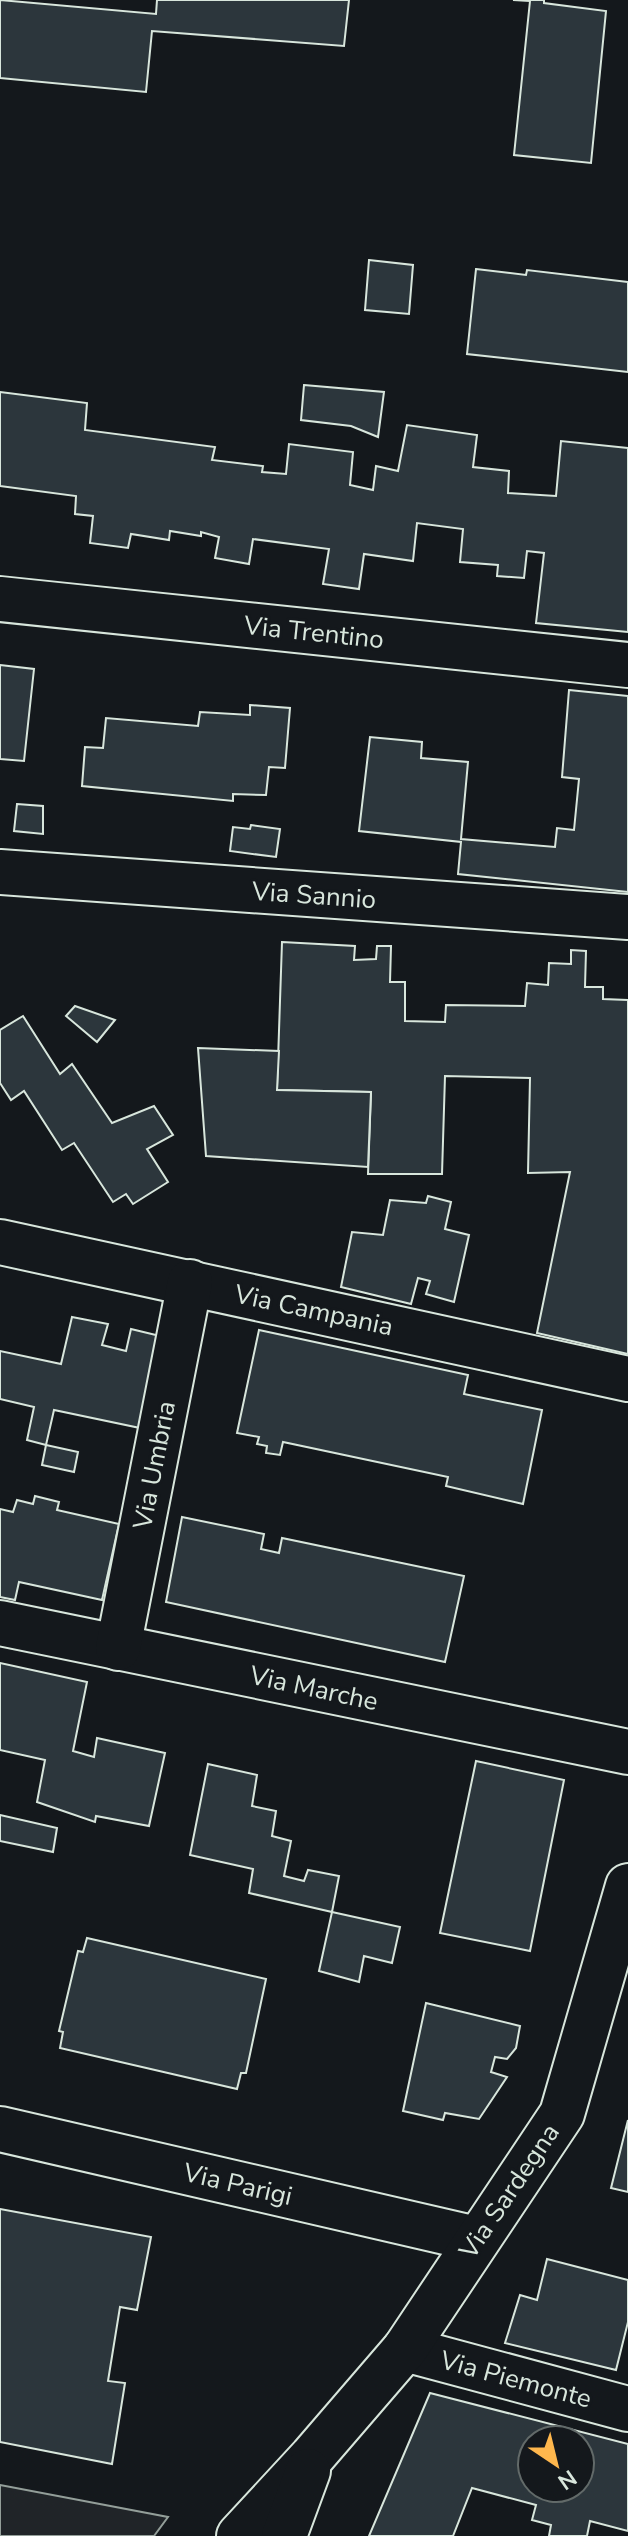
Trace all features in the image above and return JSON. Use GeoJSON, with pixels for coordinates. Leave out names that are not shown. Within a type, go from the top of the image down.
{"type":"FeatureCollection","features":[{"type":"Feature","properties":{"kind":"street","name":"Via Trentino"},"geometry":{"type":"LineString","coordinates":[[0,599],[628,665]]}},
{"type":"Feature","properties":{"kind":"street","name":"Via Sannio"},"geometry":{"type":"LineString","coordinates":[[0,872],[628,917]]}},
{"type":"Feature","properties":{"kind":"street","name":"Via Campania"},"geometry":{"type":"LineString","coordinates":[[0,1242],[628,1379]]}},
{"type":"Feature","properties":{"kind":"street","name":"Via Umbria"},"geometry":{"type":"LineString","coordinates":[[118,1648],[190,1282]]}},
{"type":"Feature","properties":{"kind":"street","name":"Via Marche"},"geometry":{"type":"LineString","coordinates":[[0,1623],[628,1752]]}},
{"type":"Feature","properties":{"kind":"street","name":"Via Sardegna"},"geometry":{"type":"LineString","coordinates":[[239,2536],[405,2349],[562,2114],[628,1886]]}},
{"type":"Feature","properties":{"kind":"street","name":"Via Parigi"},"geometry":{"type":"LineString","coordinates":[[0,2129],[476,2239]]}},
{"type":"Feature","properties":{"kind":"street","name":"Via Piemonte"},"geometry":{"type":"LineString","coordinates":[[405,2349],[628,2409]]}},
{"type":"Feature","properties":{"kind":"street","name":"Via Sardegna"},"geometry":{"type":"LineString","coordinates":[[284,2536],[312,2457]]}},
{"type":"Feature","properties":{"kind":"shaded area"},"geometry":{"type":"Polygon","coordinates":[[[0,2485],[168,2517],[154,2536],[0,2536],[0,2485]]]}},
{"type":"Feature","properties":{"kind":"building"},"geometry":{"type":"Polygon","coordinates":[[[0,0],[156,14],[157,0],[349,0],[344,46],[152,31],[146,92],[0,78],[0,0]]]}},
{"type":"Feature","properties":{"kind":"building"},"geometry":{"type":"Polygon","coordinates":[[[513,0],[544,0],[544,3],[606,11],[591,163],[514,155],[530,1],[513,0]]]}},
{"type":"Feature","properties":{"kind":"building"},"geometry":{"type":"Polygon","coordinates":[[[369,260],[413,265],[409,314],[365,310],[369,260]]]}},
{"type":"Feature","properties":{"kind":"building"},"geometry":{"type":"Polygon","coordinates":[[[476,269],[526,275],[527,270],[628,282],[628,372],[467,354],[476,269]]]}},
{"type":"Feature","properties":{"kind":"building"},"geometry":{"type":"Polygon","coordinates":[[[304,385],[384,392],[378,437],[351,426],[301,420],[304,385]]]}},
{"type":"Feature","properties":{"kind":"building"},"geometry":{"type":"Polygon","coordinates":[[[0,392],[87,403],[85,430],[215,447],[212,460],[263,466],[262,472],[286,474],[289,444],[353,452],[350,485],[373,490],[376,466],[398,471],[407,425],[477,435],[473,467],[509,471],[508,493],[556,496],[561,441],[628,448],[628,632],[536,623],[544,553],[527,551],[524,578],[497,576],[498,565],[460,562],[463,529],[417,523],[413,561],[364,554],[359,589],[323,584],[329,549],[253,539],[249,564],[215,558],[219,537],[201,532],[201,536],[170,531],[169,540],[131,534],[128,548],[90,543],[93,516],[75,514],[76,496],[0,486],[0,392]]]}},
{"type":"Feature","properties":{"kind":"building"},"geometry":{"type":"Polygon","coordinates":[[[0,665],[34,669],[24,761],[0,759],[0,665]]]}},
{"type":"Feature","properties":{"kind":"building"},"geometry":{"type":"Polygon","coordinates":[[[569,690],[628,696],[628,892],[458,874],[461,842],[359,831],[370,737],[422,742],[421,758],[468,762],[461,839],[555,847],[557,828],[574,830],[579,779],[562,777],[569,690]]]}},
{"type":"Feature","properties":{"kind":"building"},"geometry":{"type":"Polygon","coordinates":[[[250,705],[290,708],[285,768],[269,767],[266,795],[233,794],[233,801],[82,786],[85,747],[103,748],[106,718],[198,726],[200,712],[250,715],[250,705]]]}},
{"type":"Feature","properties":{"kind":"building"},"geometry":{"type":"Polygon","coordinates":[[[17,804],[43,806],[43,834],[14,831],[17,804]]]}},
{"type":"Feature","properties":{"kind":"building"},"geometry":{"type":"Polygon","coordinates":[[[251,825],[280,829],[276,857],[230,851],[233,827],[250,829],[251,825]]]}},
{"type":"Feature","properties":{"kind":"building"},"geometry":{"type":"Polygon","coordinates":[[[282,942],[355,946],[354,960],[376,959],[377,946],[391,946],[390,982],[405,982],[405,1021],[445,1022],[446,1005],[525,1006],[527,983],[548,985],[549,963],[571,964],[571,950],[586,951],[585,987],[603,987],[603,999],[628,1000],[628,1354],[537,1333],[570,1172],[528,1173],[530,1078],[445,1076],[442,1174],[368,1174],[371,1092],[277,1090],[282,942]]]}},
{"type":"Feature","properties":{"kind":"building"},"geometry":{"type":"Polygon","coordinates":[[[75,1006],[115,1020],[97,1042],[66,1016],[75,1006]]]}},
{"type":"Feature","properties":{"kind":"building"},"geometry":{"type":"Polygon","coordinates":[[[23,1016],[60,1074],[72,1064],[112,1123],[154,1106],[173,1135],[147,1149],[168,1182],[133,1204],[126,1194],[113,1202],[74,1143],[62,1150],[24,1091],[11,1100],[0,1083],[0,1030],[23,1016]]]}},
{"type":"Feature","properties":{"kind":"building"},"geometry":{"type":"Polygon","coordinates":[[[198,1048],[279,1051],[277,1090],[371,1092],[368,1167],[206,1156],[198,1048]]]}},
{"type":"Feature","properties":{"kind":"building"},"geometry":{"type":"Polygon","coordinates":[[[428,1196],[451,1202],[445,1229],[469,1235],[454,1302],[426,1294],[430,1281],[418,1278],[411,1304],[341,1287],[352,1232],[383,1235],[390,1200],[426,1203],[428,1196]]]}},
{"type":"Feature","properties":{"kind":"building"},"geometry":{"type":"Polygon","coordinates":[[[72,1317],[108,1324],[102,1345],[126,1351],[131,1329],[160,1336],[140,1428],[54,1410],[46,1445],[27,1440],[34,1407],[0,1399],[0,1351],[61,1364],[72,1317]]]}},
{"type":"Feature","properties":{"kind":"building"},"geometry":{"type":"Polygon","coordinates":[[[259,1330],[468,1375],[464,1394],[542,1410],[523,1504],[446,1486],[448,1477],[283,1442],[280,1455],[266,1453],[267,1446],[257,1444],[259,1437],[237,1433],[259,1330]]]}},
{"type":"Feature","properties":{"kind":"building"},"geometry":{"type":"Polygon","coordinates":[[[46,1445],[78,1452],[74,1472],[42,1465],[46,1445]]]}},
{"type":"Feature","properties":{"kind":"building"},"geometry":{"type":"Polygon","coordinates":[[[35,1496],[59,1502],[57,1510],[119,1524],[102,1600],[19,1582],[15,1600],[0,1597],[0,1509],[13,1512],[17,1500],[33,1504],[35,1496]]]}},
{"type":"Feature","properties":{"kind":"building"},"geometry":{"type":"Polygon","coordinates":[[[182,1517],[264,1534],[261,1549],[279,1553],[282,1538],[464,1576],[445,1662],[166,1602],[182,1517]]]}},
{"type":"Feature","properties":{"kind":"building"},"geometry":{"type":"Polygon","coordinates":[[[0,1663],[87,1682],[73,1751],[94,1757],[97,1738],[165,1753],[149,1826],[96,1816],[95,1822],[37,1802],[45,1760],[0,1750],[0,1663]]]}},
{"type":"Feature","properties":{"kind":"building"},"geometry":{"type":"Polygon","coordinates":[[[476,1761],[564,1780],[530,1951],[440,1933],[476,1761]]]}},
{"type":"Feature","properties":{"kind":"building"},"geometry":{"type":"Polygon","coordinates":[[[208,1764],[257,1775],[252,1806],[276,1811],[272,1836],[291,1841],[284,1876],[304,1881],[308,1870],[339,1876],[332,1912],[249,1893],[253,1869],[190,1855],[208,1764]]]}},
{"type":"Feature","properties":{"kind":"building"},"geometry":{"type":"Polygon","coordinates":[[[0,1815],[57,1828],[53,1852],[0,1841],[0,1815]]]}},
{"type":"Feature","properties":{"kind":"building"},"geometry":{"type":"Polygon","coordinates":[[[332,1912],[400,1927],[392,1963],[364,1956],[359,1982],[319,1971],[332,1912]]]}},
{"type":"Feature","properties":{"kind":"building"},"geometry":{"type":"Polygon","coordinates":[[[87,1938],[266,1979],[246,2073],[241,2073],[237,2089],[60,2048],[63,2032],[59,2031],[78,1951],[83,1952],[87,1938]]]}},
{"type":"Feature","properties":{"kind":"building"},"geometry":{"type":"Polygon","coordinates":[[[426,2003],[520,2026],[516,2048],[507,2059],[495,2057],[491,2072],[507,2077],[479,2119],[445,2113],[443,2120],[403,2111],[426,2003]]]}},
{"type":"Feature","properties":{"kind":"building"},"geometry":{"type":"Polygon","coordinates":[[[628,2120],[628,2192],[611,2188],[628,2120]]]}},
{"type":"Feature","properties":{"kind":"building"},"geometry":{"type":"Polygon","coordinates":[[[0,2209],[151,2237],[137,2310],[120,2307],[108,2381],[125,2383],[112,2464],[0,2442],[0,2209]]]}},
{"type":"Feature","properties":{"kind":"building"},"geometry":{"type":"Polygon","coordinates":[[[547,2259],[628,2280],[628,2322],[616,2370],[505,2343],[520,2295],[537,2300],[547,2259]]]}},
{"type":"Feature","properties":{"kind":"building"},"geometry":{"type":"Polygon","coordinates":[[[430,2393],[550,2424],[516,2424],[516,2500],[472,2488],[453,2536],[369,2536],[430,2393]]]}},
{"type":"Feature","properties":{"kind":"building"},"geometry":{"type":"Polygon","coordinates":[[[596,2436],[628,2444],[628,2531],[590,2521],[587,2536],[549,2536],[551,2525],[532,2520],[536,2505],[532,2504],[596,2504],[596,2436]]]}}]}
